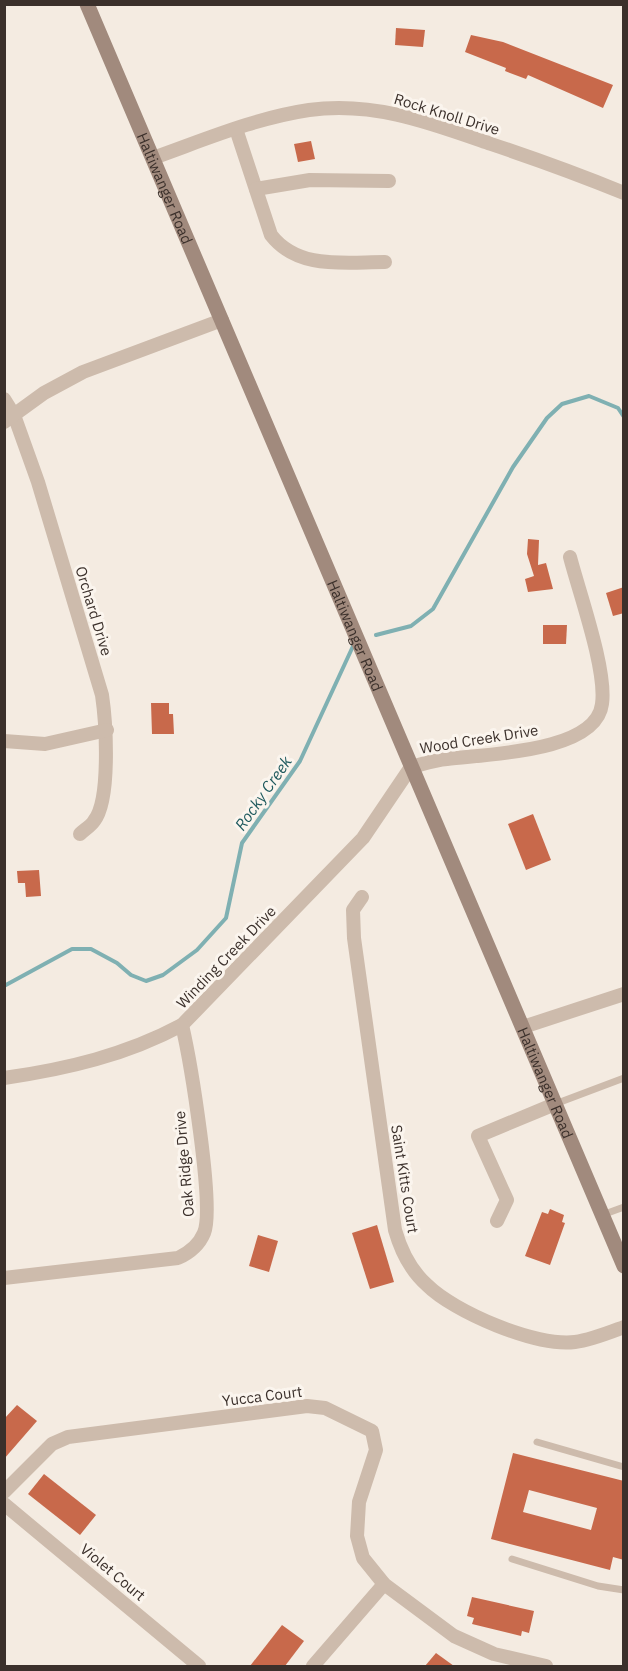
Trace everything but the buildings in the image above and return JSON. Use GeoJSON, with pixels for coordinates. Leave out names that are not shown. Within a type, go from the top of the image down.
{"type":"FeatureCollection","features":[{"type":"Feature","properties":{"kind":"street","name":"Haltiwanger Road"},"geometry":{"type":"LineString","coordinates":[[87,4],[624,1266]]}},
{"type":"Feature","properties":{"kind":"street","name":"Rock Knoll Drive"},"geometry":{"type":"LineString","coordinates":[[153,158],[273,116],[312,110],[352,108],[391,112],[528,157],[624,193]]}},
{"type":"Feature","properties":{"kind":"street"},"geometry":{"type":"LineString","coordinates":[[236,129],[271,235],[281,248],[292,255],[321,262],[385,262]]}},
{"type":"Feature","properties":{"kind":"street"},"geometry":{"type":"LineString","coordinates":[[256,189],[310,180],[389,181]]}},
{"type":"Feature","properties":{"kind":"street"},"geometry":{"type":"LineString","coordinates":[[9,418],[44,393],[83,372],[122,355],[222,320]]}},
{"type":"Feature","properties":{"kind":"street","name":"Orchard Drive"},"geometry":{"type":"LineString","coordinates":[[4,399],[88,645],[102,695],[107,730],[104,782],[95,820],[80,834]]}},
{"type":"Feature","properties":{"kind":"street","name":"Wood Creek Drive"},"geometry":{"type":"LineString","coordinates":[[411,767],[444,759],[514,752],[553,743],[591,726],[601,712],[602,691],[570,557]]}},
{"type":"Feature","properties":{"kind":"street"},"geometry":{"type":"LineString","coordinates":[[4,741],[45,744],[107,730]]}},
{"type":"Feature","properties":{"kind":"street","name":"Winding Creek Drive"},"geometry":{"type":"LineString","coordinates":[[4,1078],[108,1057],[152,1041],[182,1025],[363,838],[411,767]]}},
{"type":"Feature","properties":{"kind":"street","name":"Saint Kitts Court"},"geometry":{"type":"LineString","coordinates":[[362,897],[353,910],[354,938],[395,1230],[412,1270],[428,1287],[460,1308],[527,1337],[544,1341],[574,1342],[624,1327]]}},
{"type":"Feature","properties":{"kind":"street"},"geometry":{"type":"LineString","coordinates":[[523,1027],[624,994]]}},
{"type":"Feature","properties":{"kind":"street","name":"Oak Ridge Drive"},"geometry":{"type":"LineString","coordinates":[[4,1278],[178,1258],[190,1252],[204,1234],[207,1219],[199,1136],[182,1025]]}},
{"type":"Feature","properties":{"kind":"street"},"geometry":{"type":"LineString","coordinates":[[496,1221],[507,1200],[478,1136],[555,1104]]}},
{"type":"Feature","properties":{"kind":"street","name":"Yucca Court"},"geometry":{"type":"LineString","coordinates":[[4,1492],[52,1444],[68,1437],[307,1406],[325,1408],[372,1431],[376,1450],[359,1502],[357,1536],[363,1558],[384,1584],[454,1636],[494,1654],[546,1666]]}},
{"type":"Feature","properties":{"kind":"street","name":"Violet Court"},"geometry":{"type":"LineString","coordinates":[[4,1504],[200,1666]]}},
{"type":"Feature","properties":{"kind":"street"},"geometry":{"type":"LineString","coordinates":[[313,1666],[384,1584]]}},
{"type":"Feature","properties":{"kind":"street"},"geometry":{"type":"LineString","coordinates":[[485,1666],[494,1654]]}},
{"type":"Feature","properties":{"kind":"lane"},"geometry":{"type":"LineString","coordinates":[[555,1104],[624,1078]]}},
{"type":"Feature","properties":{"kind":"lane"},"geometry":{"type":"LineString","coordinates":[[602,1215],[624,1207]]}},
{"type":"Feature","properties":{"kind":"lane"},"geometry":{"type":"LineString","coordinates":[[537,1442],[624,1467]]}},
{"type":"Feature","properties":{"kind":"lane"},"geometry":{"type":"LineString","coordinates":[[512,1559],[598,1586],[624,1590]]}},
{"type":"Feature","properties":{"kind":"waterway","name":"Rocky Creek"},"geometry":{"type":"LineString","coordinates":[[376,635],[411,626],[433,609],[513,467],[547,418],[562,404],[589,396],[618,408],[624,417]]}},
{"type":"Feature","properties":{"kind":"waterway","name":"Rocky Creek"},"geometry":{"type":"LineString","coordinates":[[4,986],[72,949],[91,949],[117,963],[131,975],[146,981],[163,975],[197,950],[226,918],[242,843],[300,761],[354,644]]}}]}
